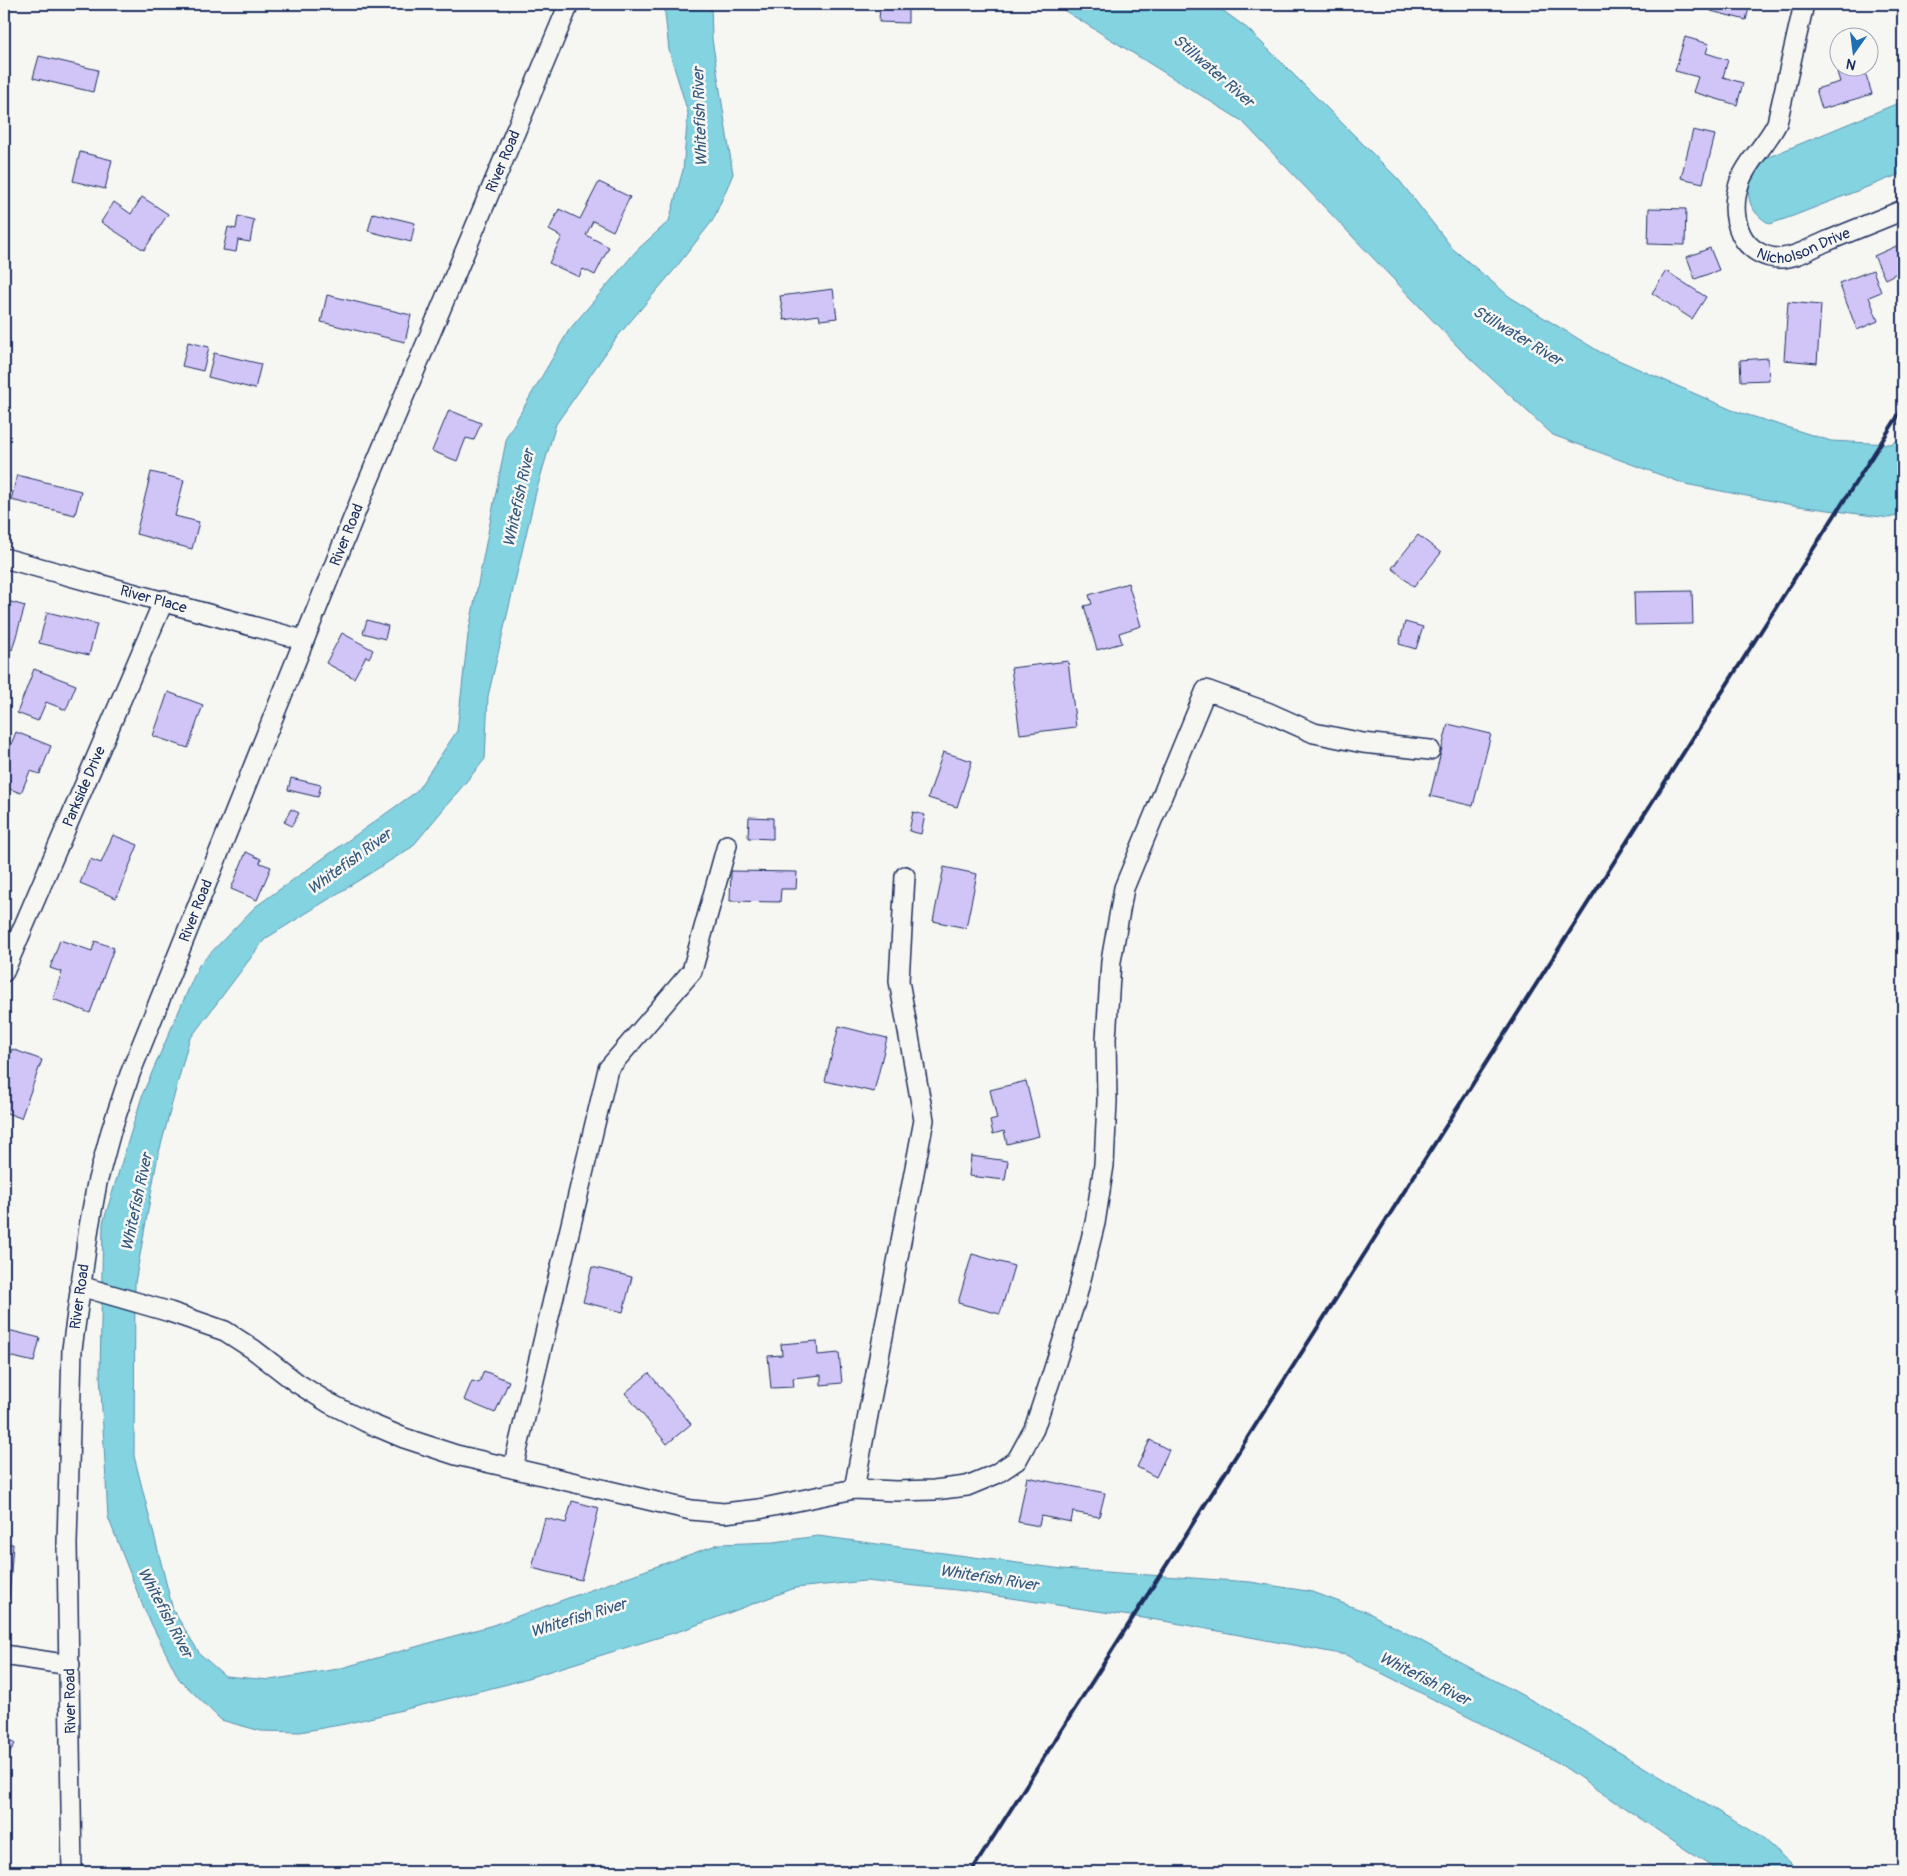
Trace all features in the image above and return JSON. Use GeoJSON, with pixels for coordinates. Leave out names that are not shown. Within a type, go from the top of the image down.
{"type":"FeatureCollection","features":[{"type":"Feature","properties":{"kind":"street","name":"River Road"},"geometry":{"type":"LineString","coordinates":[[72,1872],[67,1544],[68,1445],[72,1349],[89,1227],[111,1130],[130,1074],[303,640],[569,4]]}},
{"type":"Feature","properties":{"kind":"street","name":"Nicholson Drive"},"geometry":{"type":"LineString","coordinates":[[1804,4],[1777,123],[1770,137],[1745,171],[1738,188],[1735,213],[1742,235],[1748,245],[1756,251],[1765,255],[1782,258],[1903,210]]}},
{"type":"Feature","properties":{"kind":"street","name":"River Place"},"geometry":{"type":"LineString","coordinates":[[4,558],[164,600],[303,640]]}},
{"type":"Feature","properties":{"kind":"street","name":"Parkside Drive"},"geometry":{"type":"LineString","coordinates":[[4,972],[164,600]]}},
{"type":"Feature","properties":{"kind":"street"},"geometry":{"type":"LineString","coordinates":[[80,1286],[170,1312],[225,1331],[329,1404],[404,1438],[448,1452],[691,1510],[724,1513],[759,1509],[854,1489],[905,1491],[967,1486],[996,1474],[1016,1460],[1034,1429],[1076,1299],[1095,1223],[1104,1165],[1107,1101],[1106,1039],[1111,961],[1124,888],[1206,690],[1267,712],[1314,733],[1363,743],[1430,750]]}},
{"type":"Feature","properties":{"kind":"street"},"geometry":{"type":"LineString","coordinates":[[513,1468],[608,1069],[692,971],[728,845]]}},
{"type":"Feature","properties":{"kind":"street"},"geometry":{"type":"LineString","coordinates":[[854,1489],[924,1120],[899,981],[905,876]]}},
{"type":"Feature","properties":{"kind":"street"},"geometry":{"type":"LineString","coordinates":[[4,1655],[70,1666]]}},
{"type":"Feature","properties":{"kind":"water","name":"Whitefish River"},"geometry":{"type":"Polygon","coordinates":[[[664,4],[711,4],[712,39],[733,174],[713,220],[674,270],[617,337],[556,424],[536,492],[488,696],[485,759],[412,847],[265,939],[189,1040],[157,1160],[135,1283],[134,1456],[173,1610],[200,1654],[225,1676],[270,1680],[338,1669],[493,1625],[719,1544],[774,1542],[818,1536],[1062,1569],[1250,1582],[1313,1592],[1369,1613],[1535,1702],[1761,1837],[1800,1872],[1719,1872],[1557,1762],[1346,1655],[1170,1622],[957,1590],[865,1581],[795,1588],[686,1629],[508,1684],[345,1724],[300,1732],[261,1731],[221,1720],[179,1679],[144,1609],[108,1517],[100,1374],[103,1223],[143,1093],[199,965],[255,907],[416,792],[457,731],[468,635],[507,436],[569,330],[637,250],[669,221],[683,170],[688,113],[669,50],[664,4]]]}},
{"type":"Feature","properties":{"kind":"water","name":"Stillwater River"},"geometry":{"type":"Polygon","coordinates":[[[1054,4],[1214,4],[1248,29],[1399,180],[1453,249],[1510,297],[1600,352],[1732,410],[1831,441],[1890,444],[1903,439],[1903,514],[1889,518],[1798,506],[1685,484],[1553,435],[1463,352],[1242,121],[1054,4]]]}},
{"type":"Feature","properties":{"kind":"water"},"geometry":{"type":"Polygon","coordinates":[[[1903,101],[1903,173],[1770,224],[1754,211],[1749,196],[1749,188],[1754,170],[1759,161],[1903,101]]]}},
{"type":"Feature","properties":{"kind":"building"},"geometry":{"type":"Polygon","coordinates":[[[876,4],[908,4],[908,23],[879,22],[880,5],[876,4]]]}},
{"type":"Feature","properties":{"kind":"building"},"geometry":{"type":"Polygon","coordinates":[[[1713,4],[1750,4],[1746,20],[1711,11],[1713,4]]]}},
{"type":"Feature","properties":{"kind":"building"},"geometry":{"type":"Polygon","coordinates":[[[1685,37],[1709,44],[1706,53],[1728,60],[1723,77],[1743,83],[1737,105],[1693,92],[1698,77],[1675,71],[1685,37]]]}},
{"type":"Feature","properties":{"kind":"building"},"geometry":{"type":"Polygon","coordinates":[[[39,56],[98,70],[93,92],[33,78],[39,56]]]}},
{"type":"Feature","properties":{"kind":"building"},"geometry":{"type":"Polygon","coordinates":[[[1903,58],[1903,79],[1899,59],[1903,58]]]}},
{"type":"Feature","properties":{"kind":"building"},"geometry":{"type":"Polygon","coordinates":[[[1839,78],[1867,78],[1872,94],[1822,109],[1816,89],[1840,82],[1839,78]]]}},
{"type":"Feature","properties":{"kind":"building"},"geometry":{"type":"Polygon","coordinates":[[[1693,130],[1715,135],[1703,183],[1681,178],[1693,130]]]}},
{"type":"Feature","properties":{"kind":"building"},"geometry":{"type":"Polygon","coordinates":[[[80,152],[112,160],[105,189],[73,181],[80,152]]]}},
{"type":"Feature","properties":{"kind":"building"},"geometry":{"type":"Polygon","coordinates":[[[599,182],[630,197],[613,231],[593,221],[586,235],[609,247],[595,275],[583,269],[579,277],[549,263],[562,237],[549,230],[559,209],[580,219],[599,182]]]}},
{"type":"Feature","properties":{"kind":"building"},"geometry":{"type":"Polygon","coordinates":[[[142,197],[168,214],[144,250],[101,222],[114,202],[131,214],[142,197]]]}},
{"type":"Feature","properties":{"kind":"building"},"geometry":{"type":"Polygon","coordinates":[[[1649,208],[1686,209],[1685,245],[1648,244],[1649,208]]]}},
{"type":"Feature","properties":{"kind":"building"},"geometry":{"type":"Polygon","coordinates":[[[373,213],[415,223],[411,242],[368,231],[373,213]]]}},
{"type":"Feature","properties":{"kind":"building"},"geometry":{"type":"Polygon","coordinates":[[[238,216],[254,220],[250,242],[238,240],[236,252],[223,250],[228,227],[236,229],[238,216]]]}},
{"type":"Feature","properties":{"kind":"building"},"geometry":{"type":"Polygon","coordinates":[[[1903,243],[1903,270],[1885,279],[1874,256],[1903,243]]]}},
{"type":"Feature","properties":{"kind":"building"},"geometry":{"type":"Polygon","coordinates":[[[1710,248],[1719,270],[1695,279],[1687,257],[1710,248]]]}},
{"type":"Feature","properties":{"kind":"building"},"geometry":{"type":"Polygon","coordinates":[[[1873,270],[1881,292],[1869,297],[1878,321],[1857,330],[1839,283],[1873,270]]]}},
{"type":"Feature","properties":{"kind":"building"},"geometry":{"type":"Polygon","coordinates":[[[1666,271],[1706,297],[1692,319],[1652,293],[1666,271]]]}},
{"type":"Feature","properties":{"kind":"building"},"geometry":{"type":"Polygon","coordinates":[[[833,289],[837,318],[820,320],[819,315],[784,320],[780,296],[833,289]]]}},
{"type":"Feature","properties":{"kind":"building"},"geometry":{"type":"Polygon","coordinates":[[[327,295],[411,315],[405,342],[321,322],[327,295]]]}},
{"type":"Feature","properties":{"kind":"building"},"geometry":{"type":"Polygon","coordinates":[[[1788,302],[1821,305],[1817,363],[1784,360],[1788,302]]]}},
{"type":"Feature","properties":{"kind":"building"},"geometry":{"type":"Polygon","coordinates":[[[188,342],[209,347],[203,371],[182,366],[188,342]]]}},
{"type":"Feature","properties":{"kind":"building"},"geometry":{"type":"Polygon","coordinates":[[[214,353],[261,364],[255,389],[208,377],[214,353]]]}},
{"type":"Feature","properties":{"kind":"building"},"geometry":{"type":"Polygon","coordinates":[[[1768,358],[1769,380],[1741,381],[1740,360],[1768,358]]]}},
{"type":"Feature","properties":{"kind":"building"},"geometry":{"type":"Polygon","coordinates":[[[449,410],[481,423],[474,440],[466,438],[457,461],[432,451],[449,410]]]}},
{"type":"Feature","properties":{"kind":"building"},"geometry":{"type":"Polygon","coordinates":[[[151,472],[184,480],[175,516],[199,522],[192,549],[136,534],[151,472]]]}},
{"type":"Feature","properties":{"kind":"building"},"geometry":{"type":"Polygon","coordinates":[[[17,475],[81,491],[75,515],[11,500],[17,475]]]}},
{"type":"Feature","properties":{"kind":"building"},"geometry":{"type":"Polygon","coordinates":[[[1418,535],[1441,553],[1414,587],[1392,568],[1418,535]]]}},
{"type":"Feature","properties":{"kind":"building"},"geometry":{"type":"Polygon","coordinates":[[[1128,583],[1141,626],[1119,633],[1122,643],[1097,650],[1084,606],[1092,604],[1089,595],[1128,583]]]}},
{"type":"Feature","properties":{"kind":"building"},"geometry":{"type":"Polygon","coordinates":[[[1692,591],[1693,624],[1635,625],[1634,592],[1692,591]]]}},
{"type":"Feature","properties":{"kind":"building"},"geometry":{"type":"Polygon","coordinates":[[[4,600],[25,606],[12,650],[4,647],[4,600]]]}},
{"type":"Feature","properties":{"kind":"building"},"geometry":{"type":"Polygon","coordinates":[[[47,612],[97,624],[89,655],[39,643],[47,612]]]}},
{"type":"Feature","properties":{"kind":"building"},"geometry":{"type":"Polygon","coordinates":[[[367,620],[388,626],[385,639],[363,633],[367,620]]]}},
{"type":"Feature","properties":{"kind":"building"},"geometry":{"type":"Polygon","coordinates":[[[1405,622],[1423,627],[1416,649],[1399,644],[1405,622]]]}},
{"type":"Feature","properties":{"kind":"building"},"geometry":{"type":"Polygon","coordinates":[[[342,633],[373,650],[369,658],[366,656],[354,678],[326,663],[342,633]]]}},
{"type":"Feature","properties":{"kind":"building"},"geometry":{"type":"Polygon","coordinates":[[[1068,661],[1076,727],[1020,734],[1011,668],[1068,661]]]}},
{"type":"Feature","properties":{"kind":"building"},"geometry":{"type":"Polygon","coordinates":[[[34,669],[76,685],[66,710],[46,702],[38,721],[17,713],[34,669]]]}},
{"type":"Feature","properties":{"kind":"building"},"geometry":{"type":"Polygon","coordinates":[[[168,692],[203,705],[188,748],[153,736],[168,692]]]}},
{"type":"Feature","properties":{"kind":"building"},"geometry":{"type":"Polygon","coordinates":[[[1448,724],[1491,734],[1473,806],[1430,796],[1448,724]]]}},
{"type":"Feature","properties":{"kind":"building"},"geometry":{"type":"Polygon","coordinates":[[[16,732],[51,746],[40,774],[30,771],[21,793],[4,787],[4,762],[16,732]]]}},
{"type":"Feature","properties":{"kind":"building"},"geometry":{"type":"Polygon","coordinates":[[[943,752],[972,761],[957,807],[928,798],[943,752]]]}},
{"type":"Feature","properties":{"kind":"building"},"geometry":{"type":"Polygon","coordinates":[[[291,778],[321,785],[318,797],[288,790],[291,778]]]}},
{"type":"Feature","properties":{"kind":"building"},"geometry":{"type":"Polygon","coordinates":[[[291,809],[299,813],[292,826],[284,822],[291,809]]]}},
{"type":"Feature","properties":{"kind":"building"},"geometry":{"type":"Polygon","coordinates":[[[913,812],[925,815],[921,834],[909,831],[913,812]]]}},
{"type":"Feature","properties":{"kind":"building"},"geometry":{"type":"Polygon","coordinates":[[[749,817],[773,818],[773,839],[748,838],[749,817]]]}},
{"type":"Feature","properties":{"kind":"building"},"geometry":{"type":"Polygon","coordinates":[[[4,823],[9,824],[4,845],[4,823]]]}},
{"type":"Feature","properties":{"kind":"building"},"geometry":{"type":"Polygon","coordinates":[[[113,835],[138,845],[116,898],[80,883],[90,859],[101,863],[113,835]]]}},
{"type":"Feature","properties":{"kind":"building"},"geometry":{"type":"Polygon","coordinates":[[[246,852],[261,859],[260,863],[271,867],[257,900],[231,889],[246,852]]]}},
{"type":"Feature","properties":{"kind":"building"},"geometry":{"type":"Polygon","coordinates":[[[944,867],[977,874],[966,928],[933,921],[944,867]]]}},
{"type":"Feature","properties":{"kind":"building"},"geometry":{"type":"Polygon","coordinates":[[[731,871],[797,872],[796,889],[781,889],[780,902],[730,901],[731,871]]]}},
{"type":"Feature","properties":{"kind":"building"},"geometry":{"type":"Polygon","coordinates":[[[60,940],[92,951],[95,941],[114,948],[90,1013],[53,999],[62,972],[50,968],[60,940]]]}},
{"type":"Feature","properties":{"kind":"building"},"geometry":{"type":"Polygon","coordinates":[[[839,1026],[887,1038],[874,1092],[825,1081],[839,1026]]]}},
{"type":"Feature","properties":{"kind":"building"},"geometry":{"type":"Polygon","coordinates":[[[12,1049],[42,1060],[21,1118],[4,1112],[4,1090],[6,1083],[4,1083],[4,1072],[12,1049]]]}},
{"type":"Feature","properties":{"kind":"building"},"geometry":{"type":"Polygon","coordinates":[[[1026,1081],[1039,1136],[1007,1144],[1004,1131],[993,1134],[990,1121],[997,1119],[990,1090],[1026,1081]]]}},
{"type":"Feature","properties":{"kind":"building"},"geometry":{"type":"Polygon","coordinates":[[[971,1156],[1008,1161],[1005,1180],[969,1176],[971,1156]]]}},
{"type":"Feature","properties":{"kind":"building"},"geometry":{"type":"Polygon","coordinates":[[[972,1254],[1014,1266],[1000,1314],[958,1303],[972,1254]]]}},
{"type":"Feature","properties":{"kind":"building"},"geometry":{"type":"Polygon","coordinates":[[[592,1267],[632,1277],[623,1312],[583,1302],[592,1267]]]}},
{"type":"Feature","properties":{"kind":"building"},"geometry":{"type":"Polygon","coordinates":[[[4,1329],[40,1338],[34,1362],[4,1355],[4,1329]]]}},
{"type":"Feature","properties":{"kind":"building"},"geometry":{"type":"Polygon","coordinates":[[[817,1341],[818,1355],[839,1353],[842,1383],[821,1385],[821,1375],[793,1378],[794,1387],[771,1388],[768,1356],[782,1355],[781,1344],[817,1341]]]}},
{"type":"Feature","properties":{"kind":"building"},"geometry":{"type":"Polygon","coordinates":[[[484,1371],[509,1381],[495,1413],[464,1400],[472,1381],[479,1383],[484,1371]]]}},
{"type":"Feature","properties":{"kind":"building"},"geometry":{"type":"Polygon","coordinates":[[[649,1373],[691,1424],[667,1444],[625,1393],[649,1373]]]}},
{"type":"Feature","properties":{"kind":"building"},"geometry":{"type":"Polygon","coordinates":[[[1150,1440],[1169,1450],[1156,1477],[1137,1467],[1150,1440]]]}},
{"type":"Feature","properties":{"kind":"building"},"geometry":{"type":"Polygon","coordinates":[[[1027,1477],[1105,1493],[1099,1517],[1073,1512],[1071,1522],[1041,1516],[1039,1526],[1018,1522],[1027,1477]]]}},
{"type":"Feature","properties":{"kind":"building"},"geometry":{"type":"Polygon","coordinates":[[[572,1501],[599,1508],[581,1580],[532,1568],[545,1518],[566,1523],[572,1501]]]}},
{"type":"Feature","properties":{"kind":"building"},"geometry":{"type":"Polygon","coordinates":[[[4,1544],[13,1544],[9,1599],[4,1599],[4,1544]]]}},
{"type":"Feature","properties":{"kind":"building"},"geometry":{"type":"Polygon","coordinates":[[[4,1736],[15,1744],[4,1760],[4,1736]]]}},
{"type":"Feature","properties":{"kind":"building"},"geometry":{"type":"Polygon","coordinates":[[[4,1837],[8,1839],[4,1858],[4,1837]]]}},
{"type":"Feature","properties":{"kind":"railway"},"geometry":{"type":"LineString","coordinates":[[971,1872],[1903,408]]}}]}
